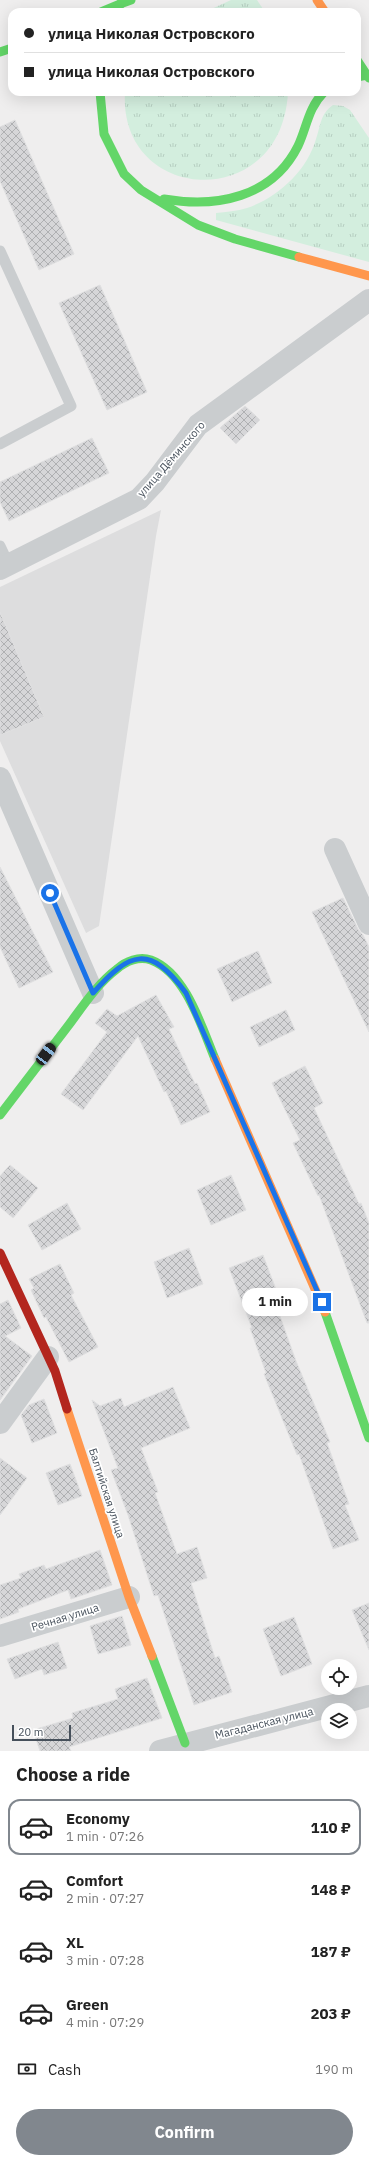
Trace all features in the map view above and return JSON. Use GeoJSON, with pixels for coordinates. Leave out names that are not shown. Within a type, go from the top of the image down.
{"type":"FeatureCollection","features":[{"type":"Feature","properties":{"kind":"street"},"geometry":{"type":"LineString","coordinates":[[119,8],[131,0]]}},
{"type":"Feature","properties":{"kind":"street"},"geometry":{"type":"LineString","coordinates":[[361,66],[368,76]]}},
{"type":"Feature","properties":{"kind":"street"},"geometry":{"type":"LineString","coordinates":[[100,96],[104,134],[113,155],[124,174],[141,190],[204,227],[235,239],[369,276]]}},
{"type":"Feature","properties":{"kind":"street"},"geometry":{"type":"LineString","coordinates":[[141,190],[165,200],[190,204],[214,203],[240,198],[263,187],[282,172],[295,153],[304,133],[311,96]]}},
{"type":"Feature","properties":{"kind":"street"},"geometry":{"type":"LineString","coordinates":[[309,111],[321,96]]}},
{"type":"Feature","properties":{"kind":"street","name":"улица Дёминского"},"geometry":{"type":"LineString","coordinates":[[5,567],[139,498],[155,482],[198,424],[369,300]]}},
{"type":"Feature","properties":{"kind":"street"},"geometry":{"type":"LineString","coordinates":[[0,778],[93,993]]}},
{"type":"Feature","properties":{"kind":"street"},"geometry":{"type":"LineString","coordinates":[[335,849],[369,924]]}},
{"type":"Feature","properties":{"kind":"street"},"geometry":{"type":"LineString","coordinates":[[0,1115],[93,993],[109,975],[125,962],[143,958],[160,965],[175,977],[186,993],[322,1302],[369,1438]]}},
{"type":"Feature","properties":{"kind":"street","name":"Балтийская улица"},"geometry":{"type":"LineString","coordinates":[[0,1253],[55,1371],[129,1597],[186,1743]]}},
{"type":"Feature","properties":{"kind":"street"},"geometry":{"type":"LineString","coordinates":[[0,1423],[48,1357]]}},
{"type":"Feature","properties":{"kind":"street","name":"Речная улица"},"geometry":{"type":"LineString","coordinates":[[0,1636],[129,1597]]}},
{"type":"Feature","properties":{"kind":"street","name":"Магаданская улица"},"geometry":{"type":"LineString","coordinates":[[160,1751],[369,1696]]}},
{"type":"Feature","properties":{"kind":"lane"},"geometry":{"type":"LineString","coordinates":[[0,251],[71,406],[0,444]]}},
{"type":"Feature","properties":{"kind":"lane"},"geometry":{"type":"LineString","coordinates":[[0,546],[5,567]]}},
{"type":"Feature","properties":{"kind":"shaded area"},"geometry":{"type":"Polygon","coordinates":[[[161,510],[99,926],[86,933],[0,741],[0,587],[161,510]]]}},
{"type":"Feature","properties":{"kind":"green space"},"geometry":{"type":"Polygon","coordinates":[[[231,0],[257,0],[262,8],[214,8],[231,0]]]}},
{"type":"Feature","properties":{"kind":"green space"},"geometry":{"type":"Polygon","coordinates":[[[126,96],[287,96],[279,132],[259,159],[232,175],[202,180],[172,173],[147,156],[130,129],[126,96]]]}},
{"type":"Feature","properties":{"kind":"green space"},"geometry":{"type":"Polygon","coordinates":[[[333,105],[343,106],[350,110],[369,138],[369,262],[216,220],[216,213],[247,208],[269,198],[289,182],[306,162],[312,151],[323,116],[333,105]]]}},
{"type":"Feature","properties":{"kind":"building"},"geometry":{"type":"Polygon","coordinates":[[[15,120],[74,254],[39,270],[0,181],[0,127],[15,120]]]}},
{"type":"Feature","properties":{"kind":"building"},"geometry":{"type":"Polygon","coordinates":[[[100,285],[147,392],[107,410],[59,303],[100,285]]]}},
{"type":"Feature","properties":{"kind":"building"},"geometry":{"type":"Polygon","coordinates":[[[245,406],[260,420],[236,444],[220,428],[245,406]]]}},
{"type":"Feature","properties":{"kind":"building"},"geometry":{"type":"Polygon","coordinates":[[[92,438],[109,473],[9,521],[0,502],[0,482],[92,438]]]}},
{"type":"Feature","properties":{"kind":"building"},"geometry":{"type":"Polygon","coordinates":[[[0,612],[44,717],[0,735],[0,612]]]}},
{"type":"Feature","properties":{"kind":"building"},"geometry":{"type":"Polygon","coordinates":[[[0,867],[53,972],[19,988],[0,947],[0,867]]]}},
{"type":"Feature","properties":{"kind":"building"},"geometry":{"type":"Polygon","coordinates":[[[343,898],[358,929],[369,947],[369,1032],[312,912],[343,898]]]}},
{"type":"Feature","properties":{"kind":"building"},"geometry":{"type":"Polygon","coordinates":[[[258,951],[272,983],[232,1002],[217,969],[258,951]]]}},
{"type":"Feature","properties":{"kind":"building"},"geometry":{"type":"Polygon","coordinates":[[[156,995],[174,1027],[169,1029],[210,1112],[181,1125],[166,1091],[164,1092],[138,1036],[83,1110],[61,1094],[107,1032],[95,1023],[107,1009],[117,1016],[156,995]]]}},
{"type":"Feature","properties":{"kind":"building"},"geometry":{"type":"Polygon","coordinates":[[[286,1010],[295,1030],[259,1047],[250,1027],[286,1010]]]}},
{"type":"Feature","properties":{"kind":"building"},"geometry":{"type":"Polygon","coordinates":[[[305,1066],[323,1103],[314,1108],[359,1204],[361,1203],[369,1223],[369,1323],[367,1323],[319,1195],[318,1196],[293,1143],[300,1140],[272,1083],[305,1066]]]}},
{"type":"Feature","properties":{"kind":"building"},"geometry":{"type":"Polygon","coordinates":[[[10,1165],[38,1188],[13,1218],[0,1207],[0,1176],[10,1165]]]}},
{"type":"Feature","properties":{"kind":"building"},"geometry":{"type":"Polygon","coordinates":[[[231,1175],[246,1210],[211,1225],[197,1190],[231,1175]]]}},
{"type":"Feature","properties":{"kind":"building"},"geometry":{"type":"Polygon","coordinates":[[[67,1203],[81,1229],[42,1250],[28,1225],[67,1203]]]}},
{"type":"Feature","properties":{"kind":"building"},"geometry":{"type":"Polygon","coordinates":[[[189,1248],[203,1284],[167,1298],[154,1262],[189,1248]]]}},
{"type":"Feature","properties":{"kind":"building"},"geometry":{"type":"Polygon","coordinates":[[[263,1255],[277,1292],[272,1294],[296,1361],[330,1442],[327,1443],[349,1504],[345,1505],[359,1540],[333,1549],[299,1454],[297,1455],[264,1374],[266,1373],[250,1328],[252,1328],[229,1268],[263,1255]]]}},
{"type":"Feature","properties":{"kind":"building"},"geometry":{"type":"Polygon","coordinates":[[[60,1264],[74,1293],[71,1295],[98,1347],[69,1362],[46,1317],[44,1318],[31,1290],[34,1288],[29,1279],[60,1264]]]}},
{"type":"Feature","properties":{"kind":"building"},"geometry":{"type":"Polygon","coordinates":[[[8,1300],[21,1328],[5,1336],[32,1356],[0,1400],[0,1304],[8,1300]]]}},
{"type":"Feature","properties":{"kind":"building"},"geometry":{"type":"Polygon","coordinates":[[[173,1387],[190,1428],[141,1448],[158,1492],[155,1493],[177,1554],[197,1547],[207,1578],[191,1583],[215,1658],[219,1656],[232,1692],[194,1705],[158,1595],[154,1596],[128,1515],[111,1470],[118,1468],[92,1400],[100,1406],[121,1398],[124,1407],[173,1387]]]}},
{"type":"Feature","properties":{"kind":"building"},"geometry":{"type":"Polygon","coordinates":[[[44,1399],[57,1433],[32,1443],[21,1415],[29,1405],[44,1399]]]}},
{"type":"Feature","properties":{"kind":"building"},"geometry":{"type":"Polygon","coordinates":[[[0,1458],[27,1478],[0,1515],[0,1458]]]}},
{"type":"Feature","properties":{"kind":"building"},"geometry":{"type":"Polygon","coordinates":[[[70,1464],[82,1496],[58,1505],[46,1473],[70,1464]]]}},
{"type":"Feature","properties":{"kind":"building"},"geometry":{"type":"Polygon","coordinates":[[[100,1550],[112,1585],[71,1599],[68,1590],[18,1609],[19,1612],[0,1619],[0,1585],[21,1578],[19,1574],[44,1565],[46,1569],[100,1550]]]}},
{"type":"Feature","properties":{"kind":"building"},"geometry":{"type":"Polygon","coordinates":[[[369,1603],[369,1650],[352,1610],[369,1603]]]}},
{"type":"Feature","properties":{"kind":"building"},"geometry":{"type":"Polygon","coordinates":[[[122,1616],[131,1645],[98,1654],[90,1626],[122,1616]]]}},
{"type":"Feature","properties":{"kind":"building"},"geometry":{"type":"Polygon","coordinates":[[[294,1617],[312,1664],[281,1676],[263,1629],[294,1617]]]}},
{"type":"Feature","properties":{"kind":"building"},"geometry":{"type":"Polygon","coordinates":[[[58,1642],[67,1668],[44,1675],[42,1669],[15,1679],[7,1659],[58,1642]]]}},
{"type":"Feature","properties":{"kind":"building"},"geometry":{"type":"Polygon","coordinates":[[[147,1678],[162,1718],[69,1747],[71,1751],[40,1751],[33,1730],[73,1718],[72,1713],[118,1699],[115,1689],[147,1678]]]}},
{"type":"Feature","properties":{"kind":"traffic: fast"},"geometry":{"type":"LineString","coordinates":[[119,8],[120,4],[131,0]]}},
{"type":"Feature","properties":{"kind":"traffic: fast"},"geometry":{"type":"LineString","coordinates":[[110,8],[120,4]]}},
{"type":"Feature","properties":{"kind":"traffic: fast"},"geometry":{"type":"LineString","coordinates":[[0,52],[8,49]]}},
{"type":"Feature","properties":{"kind":"traffic: fast"},"geometry":{"type":"LineString","coordinates":[[361,66],[367,75]]}},
{"type":"Feature","properties":{"kind":"traffic: fast"},"geometry":{"type":"LineString","coordinates":[[361,76],[367,75],[369,78]]}},
{"type":"Feature","properties":{"kind":"traffic: fast"},"geometry":{"type":"LineString","coordinates":[[100,96],[104,134],[124,174],[141,190],[198,225],[235,239],[299,257]]}},
{"type":"Feature","properties":{"kind":"traffic: fast"},"geometry":{"type":"LineString","coordinates":[[164,199],[203,202],[222,200],[241,195],[258,188],[287,164],[298,146],[311,111],[321,96]]}},
{"type":"Feature","properties":{"kind":"traffic: fast"},"geometry":{"type":"LineString","coordinates":[[0,1115],[97,988],[121,966],[133,960],[151,960],[163,967],[174,977],[191,1003],[215,1059]]}},
{"type":"Feature","properties":{"kind":"traffic: fast"},"geometry":{"type":"LineString","coordinates":[[325,1312],[369,1438]]}},
{"type":"Feature","properties":{"kind":"traffic: fast"},"geometry":{"type":"LineString","coordinates":[[152,1656],[185,1743]]}},
{"type":"Feature","properties":{"kind":"traffic: slow"},"geometry":{"type":"LineString","coordinates":[[317,0],[322,8]]}},
{"type":"Feature","properties":{"kind":"traffic: slow"},"geometry":{"type":"LineString","coordinates":[[299,257],[369,276]]}},
{"type":"Feature","properties":{"kind":"traffic: slow"},"geometry":{"type":"LineString","coordinates":[[215,1059],[325,1312]]}},
{"type":"Feature","properties":{"kind":"traffic: slow"},"geometry":{"type":"LineString","coordinates":[[67,1409],[129,1597],[152,1656]]}},
{"type":"Feature","properties":{"kind":"traffic: jam"},"geometry":{"type":"LineString","coordinates":[[0,1253],[55,1371],[67,1409]]}},
{"type":"Feature","properties":{"kind":"route"},"geometry":{"type":"LineString","coordinates":[[50,893],[93,993],[109,975],[125,962],[143,958],[160,965],[175,977],[186,993],[322,1302]]}}]}
